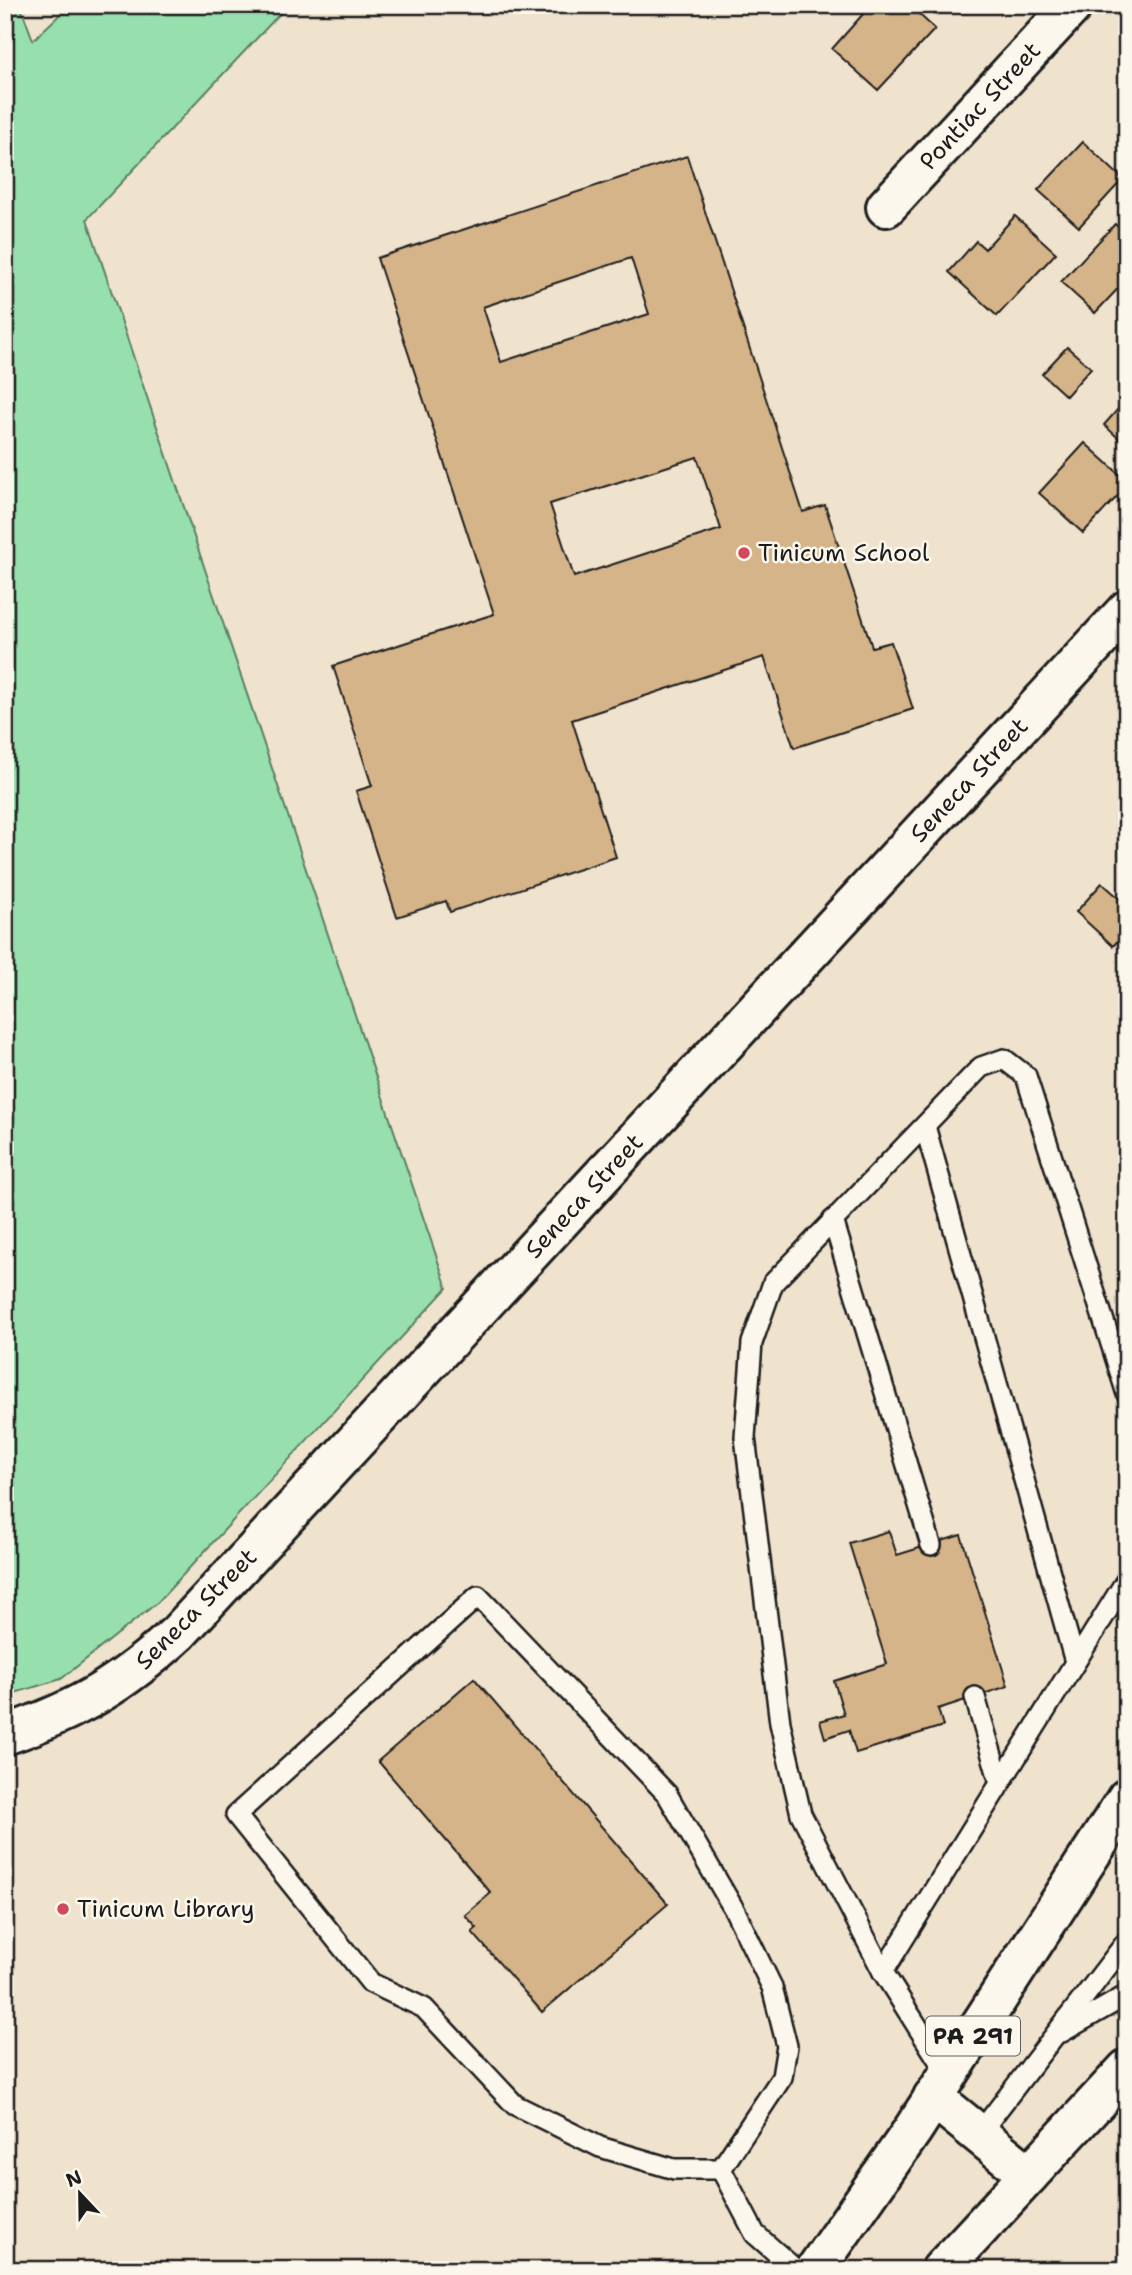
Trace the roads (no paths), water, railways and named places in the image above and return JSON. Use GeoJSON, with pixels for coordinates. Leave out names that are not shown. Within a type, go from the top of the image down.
{"type":"FeatureCollection","features":[{"type":"Feature","properties":{"kind":"street","name":"Pontiac Street"},"geometry":{"type":"LineString","coordinates":[[886,207],[1073,5]]}},
{"type":"Feature","properties":{"kind":"street","name":"Seneca Street"},"geometry":{"type":"LineString","coordinates":[[5,1735],[88,1702],[134,1672],[178,1633],[1127,610]]}},
{"type":"Feature","properties":{"kind":"street","name":"PA 291"},"geometry":{"type":"LineString","coordinates":[[815,2270],[912,2131],[1127,1798]]}},
{"type":"Feature","properties":{"kind":"street"},"geometry":{"type":"LineString","coordinates":[[941,2270],[1127,2070]]}},
{"type":"Feature","properties":{"kind":"street"},"geometry":{"type":"LineString","coordinates":[[940,2086],[979,2134],[1029,2175]]}},
{"type":"Feature","properties":{"kind":"lane"},"geometry":{"type":"LineString","coordinates":[[940,2086],[802,1814],[780,1723],[745,1437],[752,1343],[773,1283],[981,1067],[1004,1059],[1026,1076],[1127,1394]]}},
{"type":"Feature","properties":{"kind":"lane"},"geometry":{"type":"LineString","coordinates":[[925,1126],[1075,1662]]}},
{"type":"Feature","properties":{"kind":"lane"},"geometry":{"type":"LineString","coordinates":[[833,1220],[931,1545]]}},
{"type":"Feature","properties":{"kind":"lane"},"geometry":{"type":"LineString","coordinates":[[883,1972],[1127,1579]]}},
{"type":"Feature","properties":{"kind":"lane"},"geometry":{"type":"LineString","coordinates":[[478,1596],[667,1794],[735,1911],[772,1987],[788,2046],[782,2077],[721,2169],[674,2169],[600,2147],[515,2105],[424,2008],[371,1983],[236,1815],[478,1596]]}},
{"type":"Feature","properties":{"kind":"lane"},"geometry":{"type":"LineString","coordinates":[[975,1697],[1000,1783]]}},
{"type":"Feature","properties":{"kind":"lane"},"geometry":{"type":"LineString","coordinates":[[979,2134],[1127,1941]]}},
{"type":"Feature","properties":{"kind":"lane"},"geometry":{"type":"LineString","coordinates":[[1055,2036],[1127,1995]]}},
{"type":"Feature","properties":{"kind":"lane"},"geometry":{"type":"LineString","coordinates":[[721,2169],[755,2234],[796,2270]]}},
{"type":"Feature","properties":{"kind":"place","name":"Tinicum School"},"geometry":{"type":"Point","coordinates":[744,553]}},
{"type":"Feature","properties":{"kind":"place","name":"Tinicum Library"},"geometry":{"type":"Point","coordinates":[63,1909]}}]}
